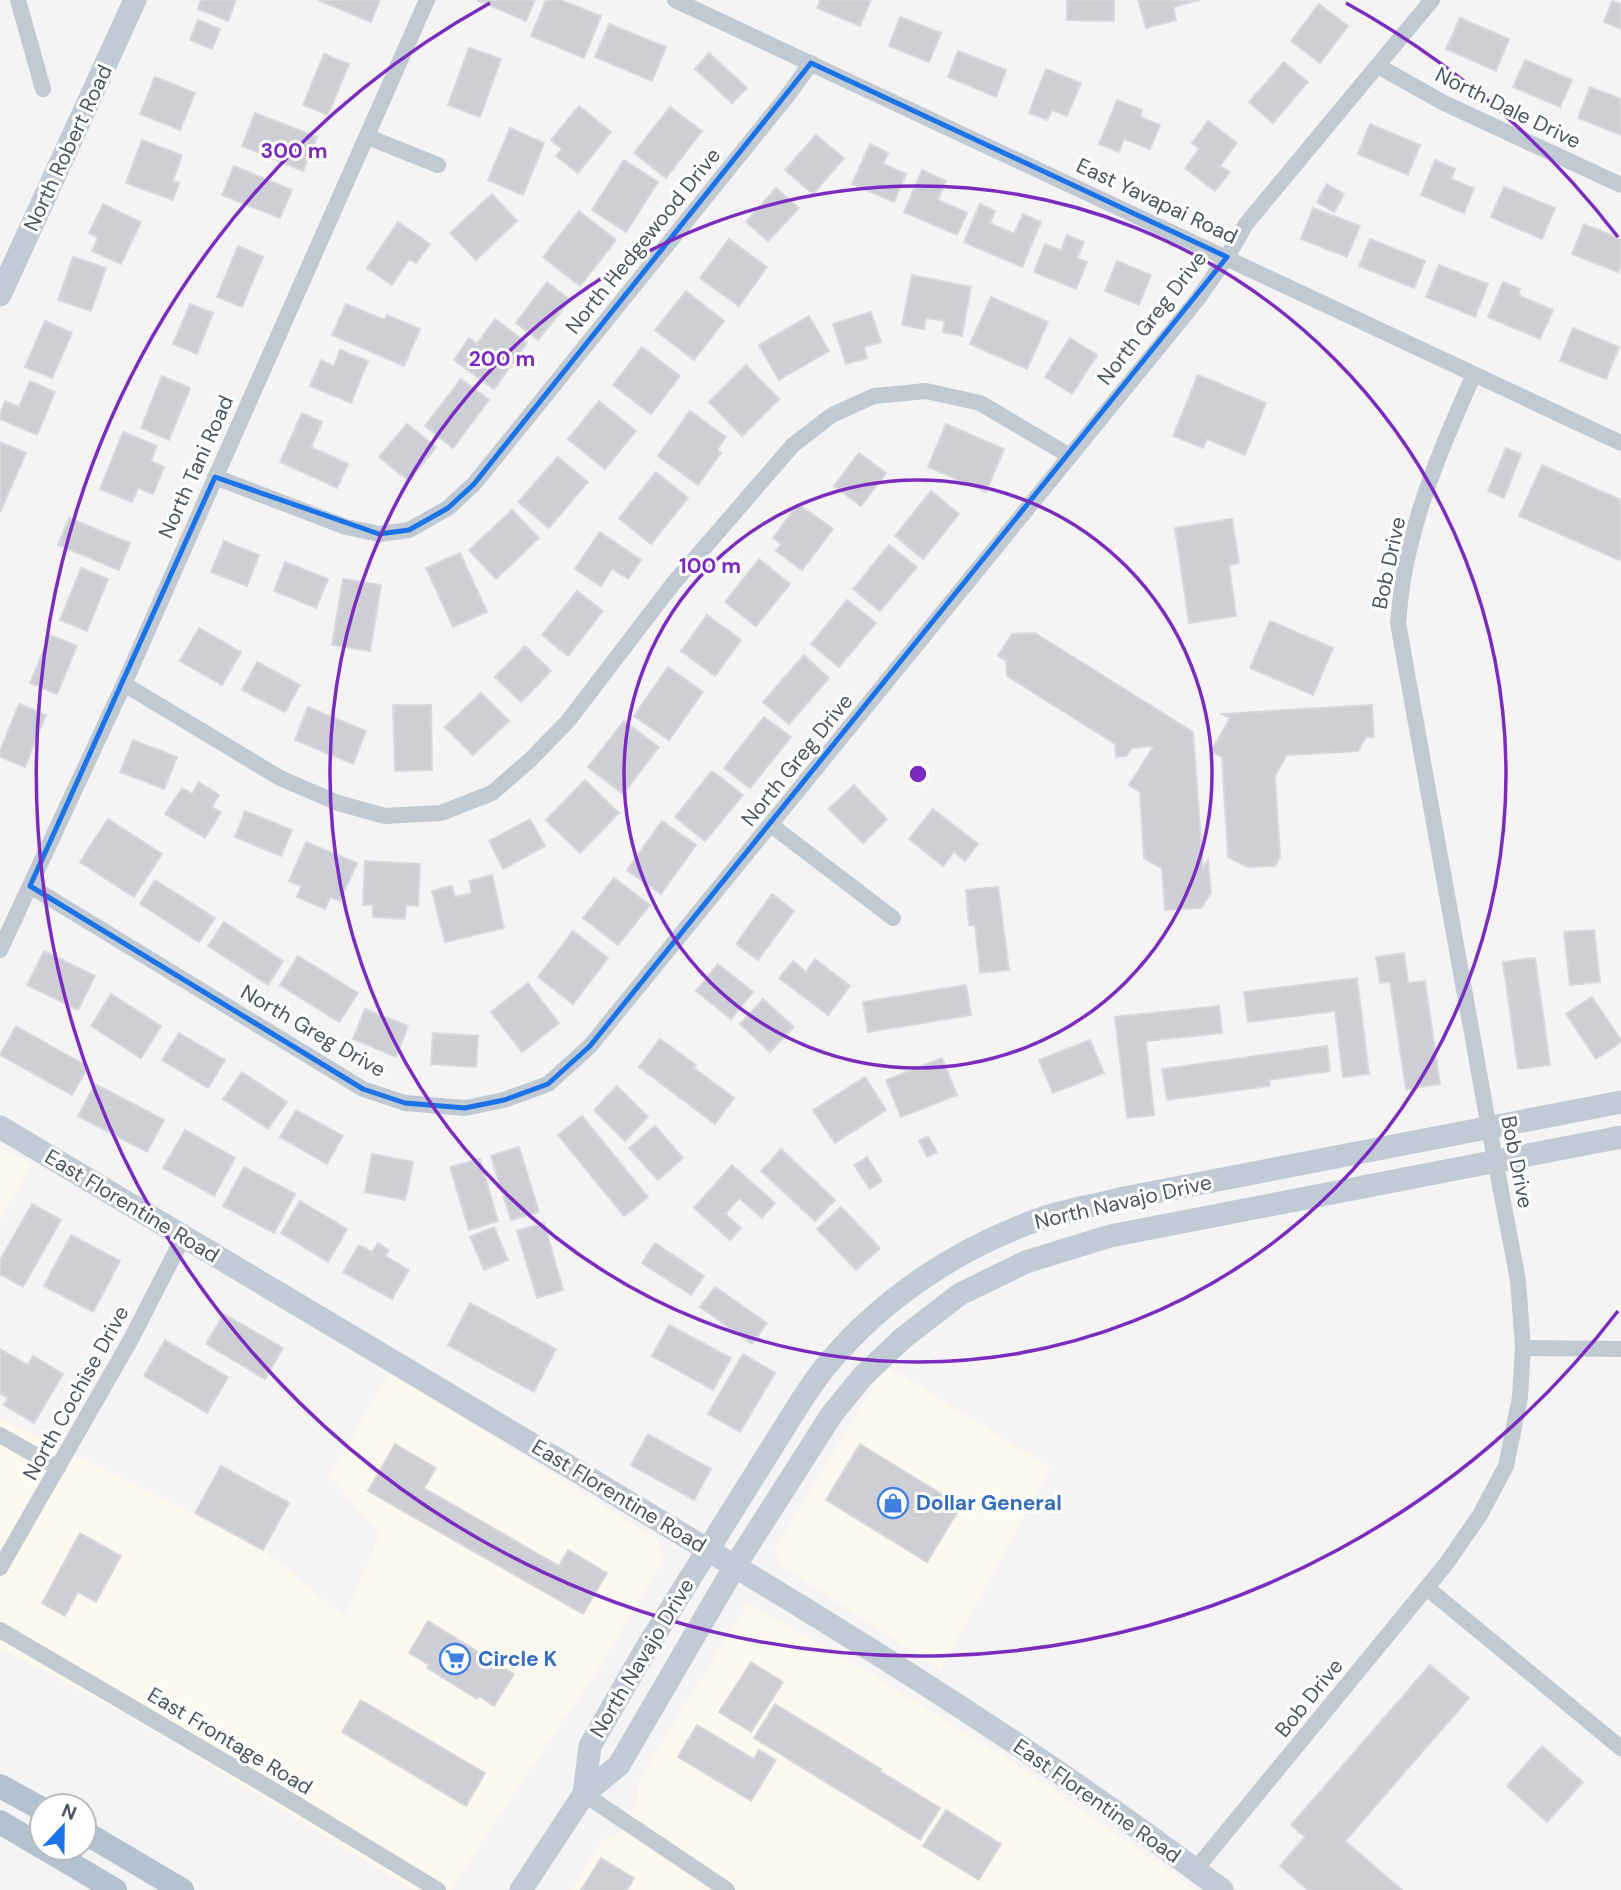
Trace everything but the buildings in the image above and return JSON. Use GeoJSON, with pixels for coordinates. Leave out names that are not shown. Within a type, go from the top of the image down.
{"type":"FeatureCollection","features":[{"type":"Feature","properties":{"kind":"main road"},"geometry":{"type":"LineString","coordinates":[[0,1786],[28,1801]]}},
{"type":"Feature","properties":{"kind":"main road"},"geometry":{"type":"LineString","coordinates":[[0,1822],[28,1838]]}},
{"type":"Feature","properties":{"kind":"main road"},"geometry":{"type":"LineString","coordinates":[[98,1840],[182,1890]]}},
{"type":"Feature","properties":{"kind":"main road"},"geometry":{"type":"LineString","coordinates":[[68,1862],[115,1890]]}},
{"type":"Feature","properties":{"kind":"street"},"geometry":{"type":"LineString","coordinates":[[18,0],[43,89]]}},
{"type":"Feature","properties":{"kind":"street","name":"North Robert Road"},"geometry":{"type":"LineString","coordinates":[[0,295],[135,0]]}},
{"type":"Feature","properties":{"kind":"street","name":"North Tani Road"},"geometry":{"type":"LineString","coordinates":[[0,950],[124,684],[427,0]]}},
{"type":"Feature","properties":{"kind":"street","name":"East Yavapai Road"},"geometry":{"type":"LineString","coordinates":[[675,0],[1621,443]]}},
{"type":"Feature","properties":{"kind":"street","name":"North Greg Drive"},"geometry":{"type":"LineString","coordinates":[[30,886],[363,1088],[405,1103],[465,1108],[504,1100],[548,1084],[590,1046],[771,825],[1197,300],[1246,224],[1432,0]]}},
{"type":"Feature","properties":{"kind":"street","name":"North Hedgewood Drive"},"geometry":{"type":"LineString","coordinates":[[215,477],[346,527],[379,534],[410,530],[448,508],[483,474],[811,63]]}},
{"type":"Feature","properties":{"kind":"street","name":"North Dale Drive"},"geometry":{"type":"LineString","coordinates":[[1378,66],[1444,103],[1621,185]]}},
{"type":"Feature","properties":{"kind":"street"},"geometry":{"type":"LineString","coordinates":[[368,137],[438,165]]}},
{"type":"Feature","properties":{"kind":"street","name":"Bob Drive"},"geometry":{"type":"LineString","coordinates":[[1195,1870],[1427,1588],[1480,1515],[1506,1466],[1520,1397],[1523,1348],[1518,1280],[1398,623],[1405,568],[1418,521],[1439,455],[1474,374]]}},
{"type":"Feature","properties":{"kind":"street"},"geometry":{"type":"LineString","coordinates":[[124,684],[280,778],[338,803],[385,816],[441,813],[492,793],[530,761],[568,721],[672,585],[784,455],[832,415],[874,396],[926,391],[980,403],[1070,456]]}},
{"type":"Feature","properties":{"kind":"street"},"geometry":{"type":"LineString","coordinates":[[771,825],[893,918]]}},
{"type":"Feature","properties":{"kind":"street","name":"North Navajo Drive"},"geometry":{"type":"LineString","coordinates":[[584,1794],[590,1745],[801,1401],[826,1366],[868,1322],[907,1289],[950,1259],[1043,1217],[1146,1194],[1621,1102]]}},
{"type":"Feature","properties":{"kind":"street","name":"East Florentine Road"},"geometry":{"type":"LineString","coordinates":[[0,1127],[708,1549],[902,1669],[1042,1760],[1222,1890]]}},
{"type":"Feature","properties":{"kind":"street","name":"North Navajo Drive"},"geometry":{"type":"LineString","coordinates":[[522,1890],[584,1794],[619,1765],[736,1566],[832,1414],[863,1376],[903,1338],[960,1294],[1026,1262],[1110,1236],[1621,1137]]}},
{"type":"Feature","properties":{"kind":"street"},"geometry":{"type":"LineString","coordinates":[[1146,1194],[1152,1228]]}},
{"type":"Feature","properties":{"kind":"street","name":"North Cochise Drive"},"geometry":{"type":"LineString","coordinates":[[0,1568],[130,1341],[184,1236]]}},
{"type":"Feature","properties":{"kind":"street"},"geometry":{"type":"LineString","coordinates":[[1523,1348],[1621,1349]]}},
{"type":"Feature","properties":{"kind":"street"},"geometry":{"type":"LineString","coordinates":[[0,1435],[58,1468]]}},
{"type":"Feature","properties":{"kind":"street"},"geometry":{"type":"LineString","coordinates":[[1427,1588],[1621,1748]]}},
{"type":"Feature","properties":{"kind":"street","name":"East Frontage Road"},"geometry":{"type":"LineString","coordinates":[[0,1630],[438,1890]]}},
{"type":"Feature","properties":{"kind":"street"},"geometry":{"type":"LineString","coordinates":[[584,1794],[727,1890]]}},
{"type":"Feature","properties":{"kind":"highlighted area"},"geometry":{"type":"Polygon","coordinates":[[[811,63],[1227,257],[590,1046],[548,1084],[504,1100],[465,1108],[405,1103],[363,1089],[30,886],[215,477],[379,534],[409,530],[448,508],[474,484],[811,63]]]}},
{"type":"Feature","properties":{"kind":"shaded area"},"geometry":{"type":"Polygon","coordinates":[[[0,1148],[32,1164],[0,1219],[0,1148]]]}},
{"type":"Feature","properties":{"kind":"shaded area"},"geometry":{"type":"Polygon","coordinates":[[[886,1366],[1050,1468],[940,1670],[781,1565],[775,1550],[886,1366]]]}},
{"type":"Feature","properties":{"kind":"shaded area"},"geometry":{"type":"Polygon","coordinates":[[[390,1372],[657,1540],[664,1558],[601,1665],[451,1890],[414,1890],[124,1713],[0,1648],[0,1418],[265,1551],[345,1618],[380,1534],[330,1476],[390,1372]]]}},
{"type":"Feature","properties":{"kind":"shaded area"},"geometry":{"type":"Polygon","coordinates":[[[748,1604],[858,1666],[1016,1765],[1197,1890],[572,1890],[602,1841],[621,1831],[637,1802],[639,1780],[748,1604]]]}},
{"type":"Feature","properties":{"kind":"place","name":"Dollar General"},"geometry":{"type":"Point","coordinates":[893,1503]}},
{"type":"Feature","properties":{"kind":"place","name":"Circle K"},"geometry":{"type":"Point","coordinates":[455,1659]}}]}
